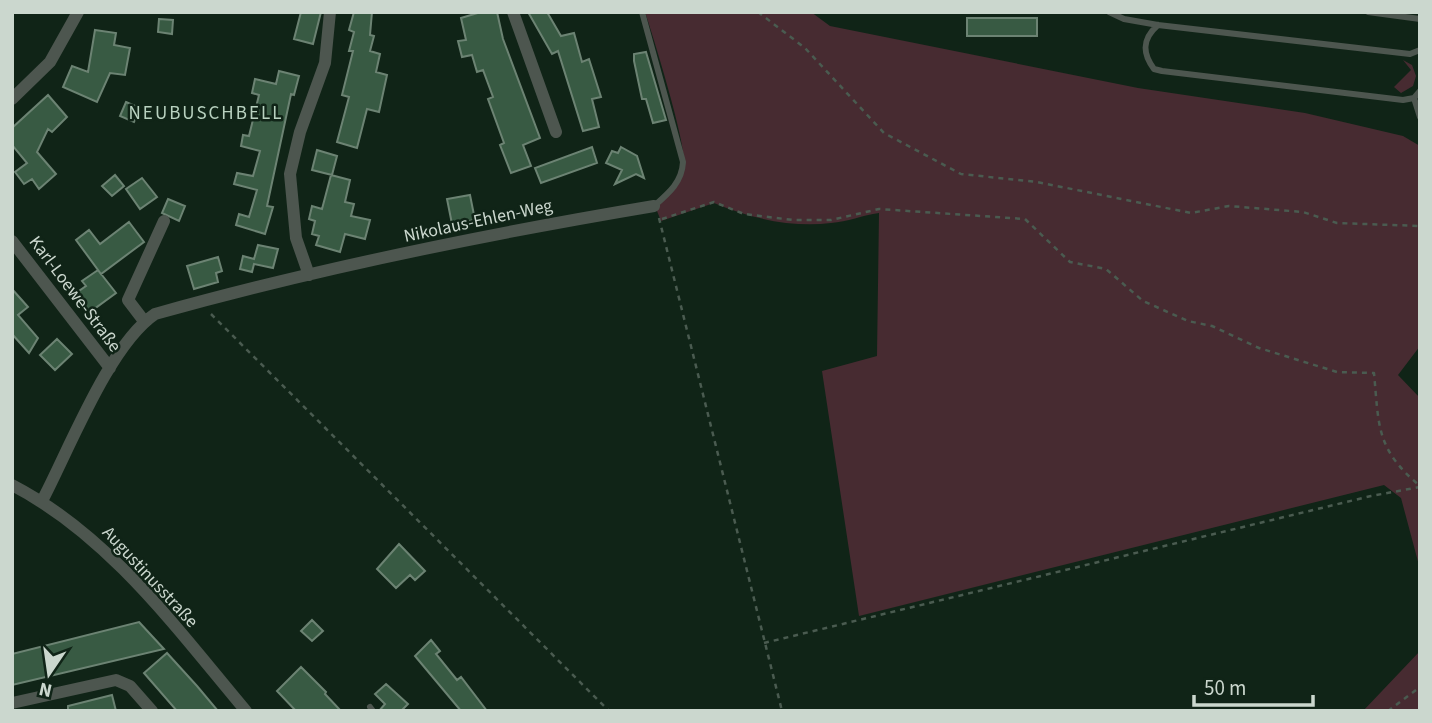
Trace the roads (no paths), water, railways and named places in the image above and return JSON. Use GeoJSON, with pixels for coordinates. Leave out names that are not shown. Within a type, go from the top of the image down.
{"type":"FeatureCollection","features":[{"type":"Feature","properties":{"kind":"street"},"geometry":{"type":"LineString","coordinates":[[12,99],[50,62],[78,12]]}},
{"type":"Feature","properties":{"kind":"street"},"geometry":{"type":"LineString","coordinates":[[309,275],[296,238],[290,174],[300,132],[325,63],[330,12]]}},
{"type":"Feature","properties":{"kind":"street"},"geometry":{"type":"LineString","coordinates":[[513,12],[556,132]]}},
{"type":"Feature","properties":{"kind":"street","name":"Nikolaus-Ehlen-Weg"},"geometry":{"type":"LineString","coordinates":[[144,321],[155,314],[309,275],[539,225],[654,206]]}},
{"type":"Feature","properties":{"kind":"street"},"geometry":{"type":"LineString","coordinates":[[42,501],[110,368],[144,321],[128,300],[164,221]]}},
{"type":"Feature","properties":{"kind":"street","name":"Karl-Loewe-Straße"},"geometry":{"type":"LineString","coordinates":[[12,241],[110,368]]}},
{"type":"Feature","properties":{"kind":"street","name":"Augustinusstraße"},"geometry":{"type":"LineString","coordinates":[[12,485],[42,501],[114,559],[246,711]]}},
{"type":"Feature","properties":{"kind":"street"},"geometry":{"type":"LineString","coordinates":[[12,703],[116,680],[130,686],[152,711]]}},
{"type":"Feature","properties":{"kind":"lane"},"geometry":{"type":"LineString","coordinates":[[642,12],[684,162],[682,173],[673,190],[654,206]]}},
{"type":"Feature","properties":{"kind":"lane"},"geometry":{"type":"LineString","coordinates":[[1109,12],[1124,19],[1158,25],[1418,52],[1420,60]]}},
{"type":"Feature","properties":{"kind":"lane"},"geometry":{"type":"LineString","coordinates":[[1368,12],[1420,19]]}},
{"type":"Feature","properties":{"kind":"lane"},"geometry":{"type":"LineString","coordinates":[[1158,25],[1145,41],[1145,51],[1154,69],[1403,100],[1414,98],[1420,91]]}},
{"type":"Feature","properties":{"kind":"lane"},"geometry":{"type":"LineString","coordinates":[[1414,98],[1420,117]]}},
{"type":"Feature","properties":{"kind":"district","name":"NEUBUSCHBELL"},"geometry":{"type":"Point","coordinates":[206,113]}}]}
